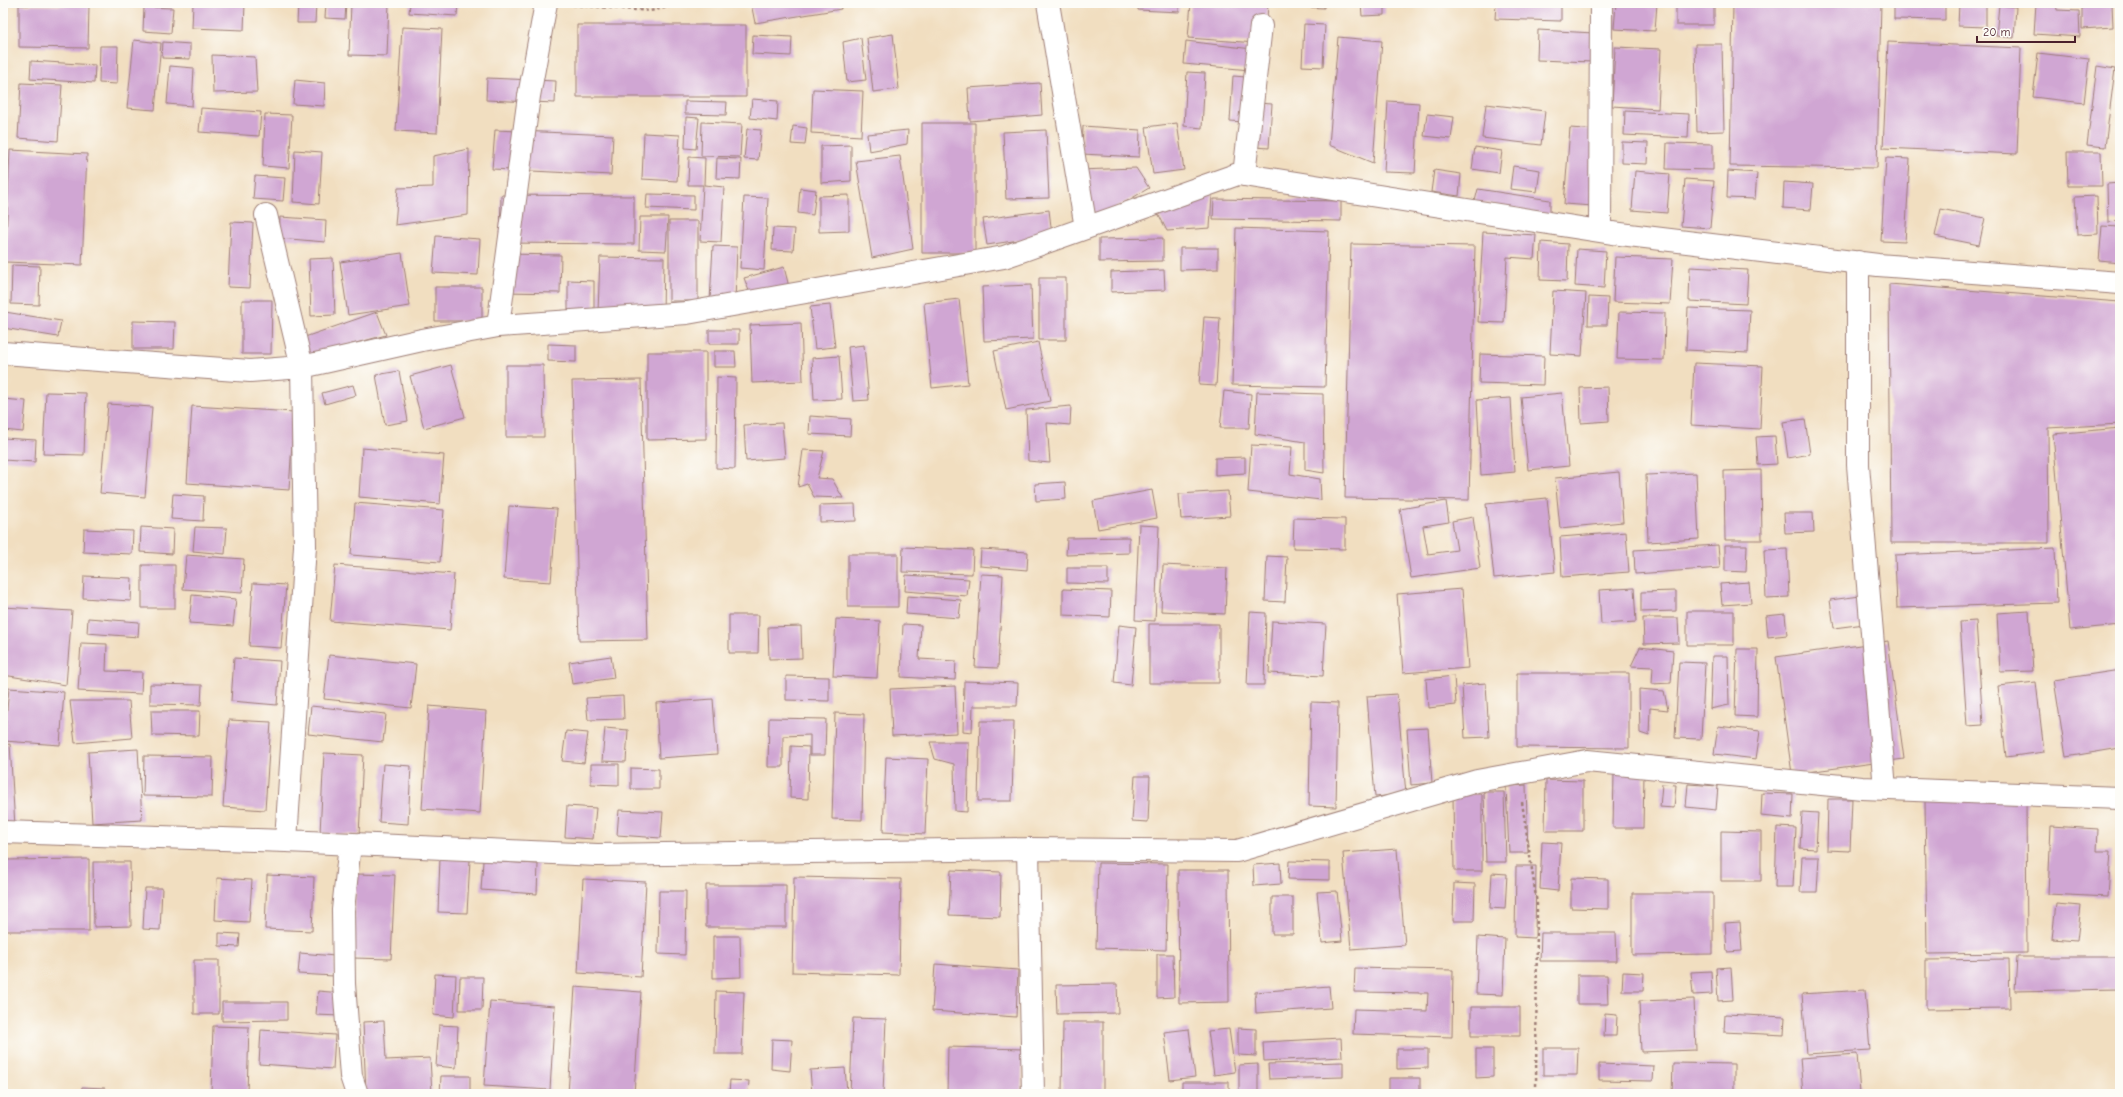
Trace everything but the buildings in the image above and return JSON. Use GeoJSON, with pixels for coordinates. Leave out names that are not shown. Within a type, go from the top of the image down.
{"type":"FeatureCollection","features":[{"type":"Feature","properties":{"kind":"street"},"geometry":{"type":"LineString","coordinates":[[498,326],[529,96],[546,3]]}},
{"type":"Feature","properties":{"kind":"street"},"geometry":{"type":"LineString","coordinates":[[1048,3],[1086,228]]}},
{"type":"Feature","properties":{"kind":"street"},"geometry":{"type":"LineString","coordinates":[[1600,231],[1601,3]]}},
{"type":"Feature","properties":{"kind":"street"},"geometry":{"type":"LineString","coordinates":[[1244,175],[1261,26]]}},
{"type":"Feature","properties":{"kind":"street"},"geometry":{"type":"LineString","coordinates":[[3,353],[250,371],[302,367],[422,340],[498,326],[695,312],[1004,257],[1238,174],[1600,231],[1858,262],[2120,283]]}},
{"type":"Feature","properties":{"kind":"street"},"geometry":{"type":"LineString","coordinates":[[266,215],[302,367],[305,546],[286,840]]}},
{"type":"Feature","properties":{"kind":"street"},"geometry":{"type":"LineString","coordinates":[[1858,262],[1858,465],[1885,789]]}},
{"type":"Feature","properties":{"kind":"street"},"geometry":{"type":"LineString","coordinates":[[3,832],[286,840],[597,855],[1028,849],[1237,851],[1477,781],[1587,761],[1885,789],[2120,798]]}},
{"type":"Feature","properties":{"kind":"street"},"geometry":{"type":"LineString","coordinates":[[350,844],[343,910],[344,984],[351,1076],[357,1094]]}},
{"type":"Feature","properties":{"kind":"street"},"geometry":{"type":"LineString","coordinates":[[1028,849],[1033,1094]]}},
{"type":"Feature","properties":{"kind":"path"},"geometry":{"type":"LineString","coordinates":[[546,3],[650,11],[688,3]]}},
{"type":"Feature","properties":{"kind":"path"},"geometry":{"type":"LineString","coordinates":[[1518,774],[1537,904],[1536,1094]]}}]}
